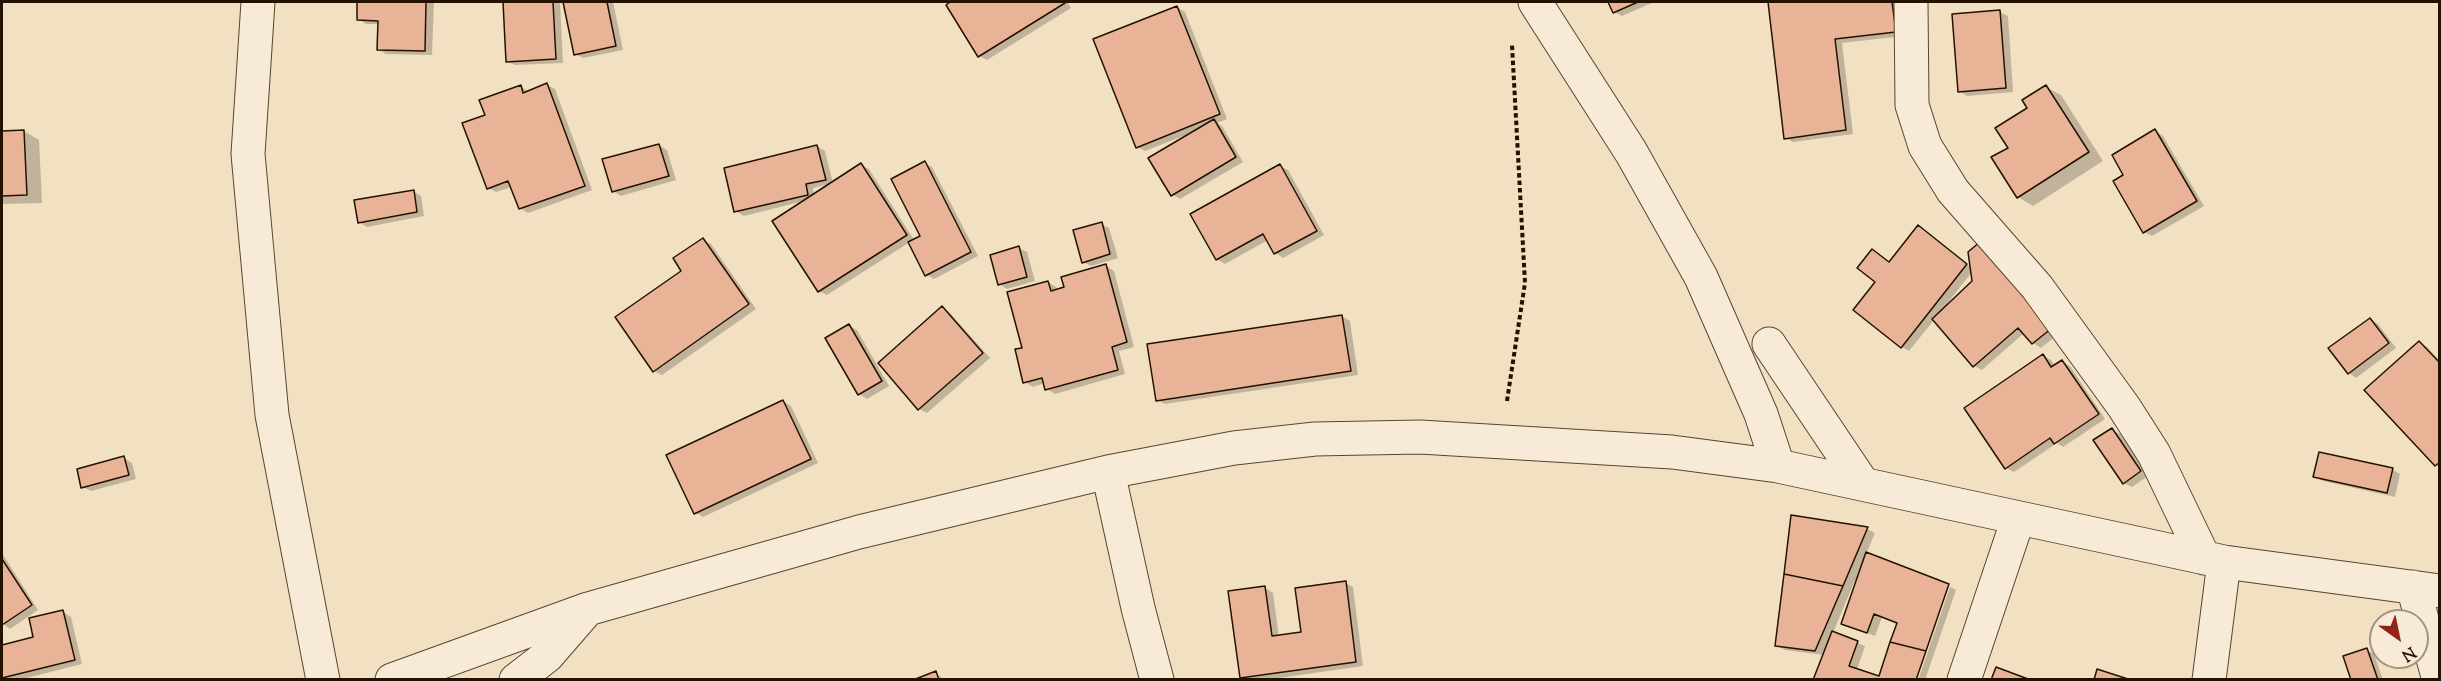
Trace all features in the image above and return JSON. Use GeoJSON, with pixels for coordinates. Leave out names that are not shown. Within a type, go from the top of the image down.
{"type":"FeatureCollection","features":[{"type":"Feature","properties":{"kind":"street"},"geometry":{"type":"LineString","coordinates":[[258,2],[248,154],[272,415],[323,680]]}},
{"type":"Feature","properties":{"kind":"street"},"geometry":{"type":"LineString","coordinates":[[1535,2],[1631,152],[1695,267],[1761,414],[1778,466]]}},
{"type":"Feature","properties":{"kind":"street"},"geometry":{"type":"LineString","coordinates":[[1911,2],[1912,105],[1925,146],[1953,190],[2037,287],[2124,407],[2154,454],[2214,560],[2209,680]]}},
{"type":"Feature","properties":{"kind":"street"},"geometry":{"type":"LineString","coordinates":[[1769,344],[1863,484]]}},
{"type":"Feature","properties":{"kind":"street"},"geometry":{"type":"LineString","coordinates":[[392,680],[588,609],[859,532],[1108,472],[1234,448],[1315,439],[1420,437],[1672,452],[1778,466],[2214,560],[2426,589],[2439,680]]}},
{"type":"Feature","properties":{"kind":"street"},"geometry":{"type":"LineString","coordinates":[[1108,472],[1138,608],[1157,680]]}},
{"type":"Feature","properties":{"kind":"street"},"geometry":{"type":"LineString","coordinates":[[1964,680],[2018,519]]}},
{"type":"Feature","properties":{"kind":"street"},"geometry":{"type":"LineString","coordinates":[[516,680],[547,656],[588,609]]}},
{"type":"Feature","properties":{"kind":"path"},"geometry":{"type":"LineString","coordinates":[[1500,442],[1526,283],[1511,48],[1514,39]]}},
{"type":"Feature","properties":{"kind":"building"},"geometry":{"type":"Polygon","coordinates":[[[357,2],[426,2],[425,51],[377,50],[378,21],[357,20],[357,2]]]}},
{"type":"Feature","properties":{"kind":"building"},"geometry":{"type":"Polygon","coordinates":[[[503,2],[553,2],[556,59],[506,62],[503,2]]]}},
{"type":"Feature","properties":{"kind":"building"},"geometry":{"type":"Polygon","coordinates":[[[563,2],[607,2],[616,46],[574,55],[563,2]]]}},
{"type":"Feature","properties":{"kind":"building"},"geometry":{"type":"Polygon","coordinates":[[[950,2],[1065,3],[978,57],[946,5],[950,2]]]}},
{"type":"Feature","properties":{"kind":"building"},"geometry":{"type":"Polygon","coordinates":[[[1608,2],[1638,2],[1613,13],[1608,2]]]}},
{"type":"Feature","properties":{"kind":"building"},"geometry":{"type":"Polygon","coordinates":[[[1768,2],[1892,2],[1896,32],[1835,39],[1846,130],[1784,139],[1768,2]]]}},
{"type":"Feature","properties":{"kind":"building"},"geometry":{"type":"Polygon","coordinates":[[[1177,6],[1220,114],[1136,148],[1093,39],[1177,6]]]}},
{"type":"Feature","properties":{"kind":"building"},"geometry":{"type":"Polygon","coordinates":[[[2000,10],[2006,88],[1958,92],[1952,14],[2000,10]]]}},
{"type":"Feature","properties":{"kind":"building"},"geometry":{"type":"Polygon","coordinates":[[[547,83],[585,186],[519,209],[508,181],[487,189],[462,123],[485,115],[479,100],[521,85],[523,93],[547,83]]]}},
{"type":"Feature","properties":{"kind":"building"},"geometry":{"type":"Polygon","coordinates":[[[2046,85],[2089,152],[2017,198],[1991,157],[2008,148],[1995,128],[2027,108],[2022,100],[2046,85]]]}},
{"type":"Feature","properties":{"kind":"building"},"geometry":{"type":"Polygon","coordinates":[[[1214,119],[1236,157],[1171,196],[1148,158],[1214,119]]]}},
{"type":"Feature","properties":{"kind":"building"},"geometry":{"type":"Polygon","coordinates":[[[2155,129],[2197,201],[2143,233],[2113,181],[2123,175],[2112,155],[2155,129]]]}},
{"type":"Feature","properties":{"kind":"building"},"geometry":{"type":"Polygon","coordinates":[[[24,130],[27,195],[2,196],[2,131],[24,130]]]}},
{"type":"Feature","properties":{"kind":"building"},"geometry":{"type":"Polygon","coordinates":[[[659,144],[669,176],[612,192],[602,159],[659,144]]]}},
{"type":"Feature","properties":{"kind":"building"},"geometry":{"type":"Polygon","coordinates":[[[817,145],[826,180],[806,184],[808,195],[734,212],[724,168],[817,145]]]}},
{"type":"Feature","properties":{"kind":"building"},"geometry":{"type":"Polygon","coordinates":[[[925,161],[971,252],[925,276],[908,242],[920,236],[891,179],[925,161]]]}},
{"type":"Feature","properties":{"kind":"building"},"geometry":{"type":"Polygon","coordinates":[[[861,163],[907,235],[818,292],[772,221],[861,163]]]}},
{"type":"Feature","properties":{"kind":"building"},"geometry":{"type":"Polygon","coordinates":[[[1280,164],[1317,231],[1274,254],[1263,234],[1216,260],[1190,214],[1280,164]]]}},
{"type":"Feature","properties":{"kind":"building"},"geometry":{"type":"Polygon","coordinates":[[[414,190],[417,212],[358,223],[354,200],[414,190]]]}},
{"type":"Feature","properties":{"kind":"building"},"geometry":{"type":"Polygon","coordinates":[[[1102,222],[1110,254],[1082,263],[1073,230],[1102,222]]]}},
{"type":"Feature","properties":{"kind":"building"},"geometry":{"type":"Polygon","coordinates":[[[1918,225],[1967,264],[1901,348],[1853,310],[1875,282],[1857,268],[1872,249],[1889,262],[1918,225]]]}},
{"type":"Feature","properties":{"kind":"building"},"geometry":{"type":"Polygon","coordinates":[[[703,238],[749,304],[653,372],[615,317],[681,271],[673,258],[703,238]]]}},
{"type":"Feature","properties":{"kind":"building"},"geometry":{"type":"Polygon","coordinates":[[[1981,241],[2052,328],[2032,344],[2018,328],[1973,367],[1932,319],[1972,281],[1968,252],[1981,241]]]}},
{"type":"Feature","properties":{"kind":"building"},"geometry":{"type":"Polygon","coordinates":[[[1019,246],[1027,277],[998,285],[990,255],[1019,246]]]}},
{"type":"Feature","properties":{"kind":"building"},"geometry":{"type":"Polygon","coordinates":[[[1106,264],[1127,342],[1112,347],[1118,370],[1045,390],[1042,378],[1023,383],[1015,349],[1022,348],[1007,292],[1048,281],[1051,291],[1064,287],[1061,277],[1106,264]]]}},
{"type":"Feature","properties":{"kind":"building"},"geometry":{"type":"Polygon","coordinates":[[[942,306],[983,353],[918,410],[878,363],[942,306]]]}},
{"type":"Feature","properties":{"kind":"building"},"geometry":{"type":"Polygon","coordinates":[[[1342,315],[1351,371],[1156,401],[1147,344],[1342,315]]]}},
{"type":"Feature","properties":{"kind":"building"},"geometry":{"type":"Polygon","coordinates":[[[2370,318],[2389,343],[2348,374],[2328,348],[2370,318]]]}},
{"type":"Feature","properties":{"kind":"building"},"geometry":{"type":"Polygon","coordinates":[[[849,324],[882,381],[858,395],[825,338],[849,324]]]}},
{"type":"Feature","properties":{"kind":"building"},"geometry":{"type":"Polygon","coordinates":[[[2419,341],[2440,363],[2440,462],[2435,466],[2364,390],[2419,341]]]}},
{"type":"Feature","properties":{"kind":"building"},"geometry":{"type":"Polygon","coordinates":[[[2043,354],[2051,367],[2062,360],[2099,414],[2054,444],[2050,438],[2005,469],[1964,408],[2043,354]]]}},
{"type":"Feature","properties":{"kind":"building"},"geometry":{"type":"Polygon","coordinates":[[[783,400],[811,459],[694,514],[666,455],[783,400]]]}},
{"type":"Feature","properties":{"kind":"building"},"geometry":{"type":"Polygon","coordinates":[[[2112,428],[2141,471],[2123,484],[2093,440],[2112,428]]]}},
{"type":"Feature","properties":{"kind":"building"},"geometry":{"type":"Polygon","coordinates":[[[2319,452],[2393,468],[2387,493],[2313,477],[2319,452]]]}},
{"type":"Feature","properties":{"kind":"building"},"geometry":{"type":"Polygon","coordinates":[[[124,456],[129,475],[81,488],[77,469],[124,456]]]}},
{"type":"Feature","properties":{"kind":"building"},"geometry":{"type":"Polygon","coordinates":[[[1791,515],[1868,527],[1843,586],[1784,574],[1791,515]]]}},
{"type":"Feature","properties":{"kind":"building"},"geometry":{"type":"Polygon","coordinates":[[[1866,552],[1949,584],[1926,651],[1890,642],[1897,623],[1874,614],[1867,633],[1841,624],[1866,552]]]}},
{"type":"Feature","properties":{"kind":"building"},"geometry":{"type":"Polygon","coordinates":[[[2,559],[32,605],[2,625],[2,559]]]}},
{"type":"Feature","properties":{"kind":"building"},"geometry":{"type":"Polygon","coordinates":[[[1784,574],[1843,586],[1815,651],[1775,646],[1784,574]]]}},
{"type":"Feature","properties":{"kind":"building"},"geometry":{"type":"Polygon","coordinates":[[[1346,581],[1356,662],[1240,678],[1228,591],[1265,586],[1272,636],[1301,632],[1295,588],[1346,581]]]}},
{"type":"Feature","properties":{"kind":"building"},"geometry":{"type":"Polygon","coordinates":[[[63,610],[75,660],[2,678],[2,645],[33,637],[29,618],[63,610]]]}},
{"type":"Feature","properties":{"kind":"building"},"geometry":{"type":"Polygon","coordinates":[[[1832,631],[1858,641],[1849,666],[1879,676],[1890,642],[1926,651],[1916,680],[1813,680],[1832,631]]]}},
{"type":"Feature","properties":{"kind":"building"},"geometry":{"type":"Polygon","coordinates":[[[2367,648],[2369,669],[2374,669],[2378,680],[2351,680],[2343,656],[2367,648]]]}},
{"type":"Feature","properties":{"kind":"building"},"geometry":{"type":"Polygon","coordinates":[[[1996,667],[2028,679],[2028,680],[1991,680],[1996,667]]]}},
{"type":"Feature","properties":{"kind":"building"},"geometry":{"type":"Polygon","coordinates":[[[2097,669],[2131,680],[2094,680],[2097,669]]]}},
{"type":"Feature","properties":{"kind":"building"},"geometry":{"type":"Polygon","coordinates":[[[936,671],[939,680],[913,680],[936,671]]]}}]}
